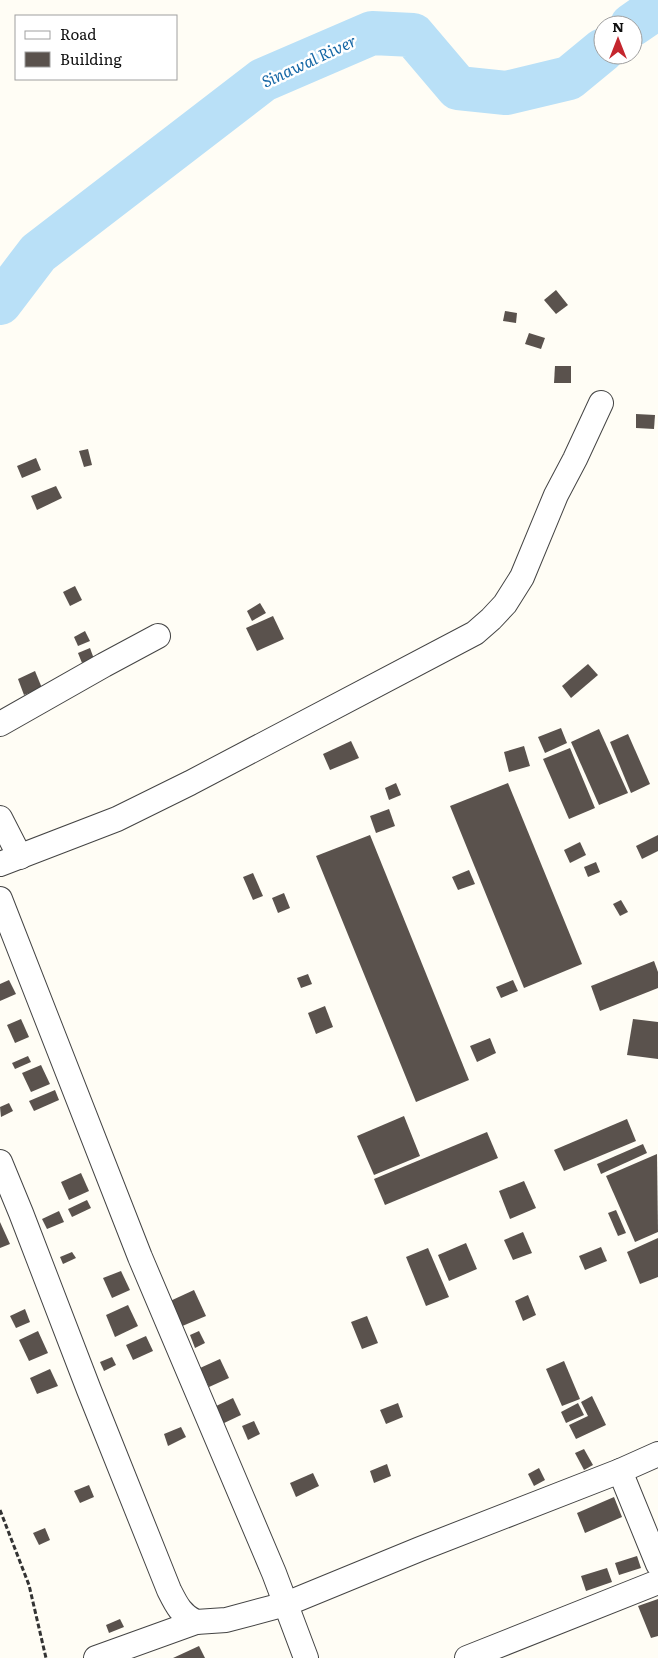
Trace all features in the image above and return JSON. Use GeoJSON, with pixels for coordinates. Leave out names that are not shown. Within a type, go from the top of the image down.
{"type":"FeatureCollection","features":[{"type":"Feature","properties":{"kind":"street"},"geometry":{"type":"LineString","coordinates":[[0,818],[10,861],[117,819],[158,799],[474,632],[491,619],[522,578],[556,495],[601,403]]}},
{"type":"Feature","properties":{"kind":"street"},"geometry":{"type":"LineString","coordinates":[[0,724],[158,636]]}},
{"type":"Feature","properties":{"kind":"street"},"geometry":{"type":"LineString","coordinates":[[0,899],[140,1257],[274,1573],[306,1658]]}},
{"type":"Feature","properties":{"kind":"street"},"geometry":{"type":"LineString","coordinates":[[0,1162],[169,1590],[177,1606],[186,1617],[196,1622]]}},
{"type":"Feature","properties":{"kind":"street"},"geometry":{"type":"LineString","coordinates":[[96,1658],[196,1622],[226,1620],[286,1604],[620,1471],[658,1454]]}},
{"type":"Feature","properties":{"kind":"street"},"geometry":{"type":"LineString","coordinates":[[620,1471],[658,1564]]}},
{"type":"Feature","properties":{"kind":"street"},"geometry":{"type":"LineString","coordinates":[[467,1658],[658,1582]]}},
{"type":"Feature","properties":{"kind":"path"},"geometry":{"type":"LineString","coordinates":[[0,1510],[29,1585],[46,1658]]}},
{"type":"Feature","properties":{"kind":"building"},"geometry":{"type":"Polygon","coordinates":[[[556,290],[568,305],[556,314],[544,300],[556,290]]]}},
{"type":"Feature","properties":{"kind":"building"},"geometry":{"type":"Polygon","coordinates":[[[505,311],[517,313],[516,323],[503,321],[505,311]]]}},
{"type":"Feature","properties":{"kind":"building"},"geometry":{"type":"Polygon","coordinates":[[[529,333],[545,338],[541,349],[525,344],[529,333]]]}},
{"type":"Feature","properties":{"kind":"building"},"geometry":{"type":"Polygon","coordinates":[[[555,366],[571,366],[571,383],[554,383],[555,366]]]}},
{"type":"Feature","properties":{"kind":"building"},"geometry":{"type":"Polygon","coordinates":[[[636,414],[655,415],[654,429],[636,428],[636,414]]]}},
{"type":"Feature","properties":{"kind":"building"},"geometry":{"type":"Polygon","coordinates":[[[88,449],[92,465],[84,467],[79,451],[88,449]]]}},
{"type":"Feature","properties":{"kind":"building"},"geometry":{"type":"Polygon","coordinates":[[[36,458],[41,470],[22,478],[17,466],[36,458]]]}},
{"type":"Feature","properties":{"kind":"building"},"geometry":{"type":"Polygon","coordinates":[[[56,486],[62,498],[37,510],[31,496],[56,486]]]}},
{"type":"Feature","properties":{"kind":"building"},"geometry":{"type":"Polygon","coordinates":[[[75,586],[82,600],[70,606],[63,592],[75,586]]]}},
{"type":"Feature","properties":{"kind":"building"},"geometry":{"type":"Polygon","coordinates":[[[260,603],[266,613],[252,621],[247,611],[260,603]]]}},
{"type":"Feature","properties":{"kind":"building"},"geometry":{"type":"Polygon","coordinates":[[[273,616],[284,639],[257,651],[246,628],[273,616]]]}},
{"type":"Feature","properties":{"kind":"building"},"geometry":{"type":"Polygon","coordinates":[[[85,631],[90,641],[78,646],[74,637],[85,631]]]}},
{"type":"Feature","properties":{"kind":"building"},"geometry":{"type":"Polygon","coordinates":[[[90,648],[94,659],[82,663],[78,653],[90,648]]]}},
{"type":"Feature","properties":{"kind":"building"},"geometry":{"type":"Polygon","coordinates":[[[588,664],[598,675],[571,698],[562,686],[588,664]]]}},
{"type":"Feature","properties":{"kind":"building"},"geometry":{"type":"Polygon","coordinates":[[[35,671],[42,688],[24,695],[18,679],[35,671]]]}},
{"type":"Feature","properties":{"kind":"building"},"geometry":{"type":"Polygon","coordinates":[[[561,728],[567,743],[545,753],[538,737],[561,728]]]}},
{"type":"Feature","properties":{"kind":"building"},"geometry":{"type":"Polygon","coordinates":[[[599,729],[628,793],[599,805],[571,742],[599,729]]]}},
{"type":"Feature","properties":{"kind":"building"},"geometry":{"type":"Polygon","coordinates":[[[628,734],[650,784],[631,793],[610,742],[628,734]]]}},
{"type":"Feature","properties":{"kind":"building"},"geometry":{"type":"Polygon","coordinates":[[[351,741],[359,758],[330,770],[323,754],[351,741]]]}},
{"type":"Feature","properties":{"kind":"building"},"geometry":{"type":"Polygon","coordinates":[[[524,746],[530,766],[509,772],[504,752],[524,746]]]}},
{"type":"Feature","properties":{"kind":"building"},"geometry":{"type":"Polygon","coordinates":[[[570,748],[595,808],[569,819],[543,759],[570,748]]]}},
{"type":"Feature","properties":{"kind":"building"},"geometry":{"type":"Polygon","coordinates":[[[396,783],[401,795],[389,800],[385,788],[396,783]]]}},
{"type":"Feature","properties":{"kind":"building"},"geometry":{"type":"Polygon","coordinates":[[[508,783],[582,964],[524,988],[450,806],[508,783]]]}},
{"type":"Feature","properties":{"kind":"building"},"geometry":{"type":"Polygon","coordinates":[[[389,809],[395,826],[376,833],[370,816],[389,809]]]}},
{"type":"Feature","properties":{"kind":"building"},"geometry":{"type":"Polygon","coordinates":[[[370,835],[469,1080],[416,1102],[316,856],[370,835]]]}},
{"type":"Feature","properties":{"kind":"building"},"geometry":{"type":"Polygon","coordinates":[[[658,835],[658,851],[642,859],[636,846],[658,835]]]}},
{"type":"Feature","properties":{"kind":"building"},"geometry":{"type":"Polygon","coordinates":[[[580,842],[586,855],[570,863],[564,850],[580,842]]]}},
{"type":"Feature","properties":{"kind":"building"},"geometry":{"type":"Polygon","coordinates":[[[596,862],[600,872],[588,877],[584,867],[596,862]]]}},
{"type":"Feature","properties":{"kind":"building"},"geometry":{"type":"Polygon","coordinates":[[[469,870],[475,884],[458,890],[452,877],[469,870]]]}},
{"type":"Feature","properties":{"kind":"building"},"geometry":{"type":"Polygon","coordinates":[[[253,873],[263,896],[253,900],[243,877],[253,873]]]}},
{"type":"Feature","properties":{"kind":"building"},"geometry":{"type":"Polygon","coordinates":[[[284,893],[290,908],[278,913],[272,898],[284,893]]]}},
{"type":"Feature","properties":{"kind":"building"},"geometry":{"type":"Polygon","coordinates":[[[621,900],[628,912],[620,916],[613,904],[621,900]]]}},
{"type":"Feature","properties":{"kind":"building"},"geometry":{"type":"Polygon","coordinates":[[[654,961],[658,972],[658,988],[600,1011],[591,986],[654,961]]]}},
{"type":"Feature","properties":{"kind":"building"},"geometry":{"type":"Polygon","coordinates":[[[308,974],[312,984],[301,988],[297,978],[308,974]]]}},
{"type":"Feature","properties":{"kind":"building"},"geometry":{"type":"Polygon","coordinates":[[[9,980],[16,994],[0,1001],[0,984],[9,980]]]}},
{"type":"Feature","properties":{"kind":"building"},"geometry":{"type":"Polygon","coordinates":[[[513,980],[518,991],[501,998],[496,987],[513,980]]]}},
{"type":"Feature","properties":{"kind":"building"},"geometry":{"type":"Polygon","coordinates":[[[325,1006],[333,1027],[316,1034],[308,1013],[325,1006]]]}},
{"type":"Feature","properties":{"kind":"building"},"geometry":{"type":"Polygon","coordinates":[[[21,1019],[29,1037],[15,1043],[7,1025],[21,1019]]]}},
{"type":"Feature","properties":{"kind":"building"},"geometry":{"type":"Polygon","coordinates":[[[633,1019],[658,1022],[658,1059],[627,1055],[633,1019]]]}},
{"type":"Feature","properties":{"kind":"building"},"geometry":{"type":"Polygon","coordinates":[[[490,1038],[496,1053],[477,1062],[470,1046],[490,1038]]]}},
{"type":"Feature","properties":{"kind":"building"},"geometry":{"type":"Polygon","coordinates":[[[28,1056],[31,1062],[15,1069],[12,1063],[28,1056]]]}},
{"type":"Feature","properties":{"kind":"building"},"geometry":{"type":"Polygon","coordinates":[[[41,1065],[50,1084],[31,1092],[22,1073],[41,1065]]]}},
{"type":"Feature","properties":{"kind":"building"},"geometry":{"type":"Polygon","coordinates":[[[55,1090],[59,1100],[34,1111],[29,1101],[55,1090]]]}},
{"type":"Feature","properties":{"kind":"building"},"geometry":{"type":"Polygon","coordinates":[[[9,1103],[13,1111],[1,1117],[0,1107],[9,1103]]]}},
{"type":"Feature","properties":{"kind":"building"},"geometry":{"type":"Polygon","coordinates":[[[404,1116],[420,1156],[374,1175],[357,1136],[404,1116]]]}},
{"type":"Feature","properties":{"kind":"building"},"geometry":{"type":"Polygon","coordinates":[[[627,1119],[636,1141],[564,1171],[554,1150],[627,1119]]]}},
{"type":"Feature","properties":{"kind":"building"},"geometry":{"type":"Polygon","coordinates":[[[487,1132],[498,1158],[385,1205],[374,1179],[487,1132]]]}},
{"type":"Feature","properties":{"kind":"building"},"geometry":{"type":"Polygon","coordinates":[[[643,1144],[647,1153],[601,1174],[597,1164],[643,1144]]]}},
{"type":"Feature","properties":{"kind":"building"},"geometry":{"type":"Polygon","coordinates":[[[657,1154],[658,1232],[635,1242],[606,1176],[657,1154]]]}},
{"type":"Feature","properties":{"kind":"building"},"geometry":{"type":"Polygon","coordinates":[[[81,1173],[89,1191],[69,1200],[61,1182],[81,1173]]]}},
{"type":"Feature","properties":{"kind":"building"},"geometry":{"type":"Polygon","coordinates":[[[524,1181],[536,1208],[510,1219],[499,1191],[524,1181]]]}},
{"type":"Feature","properties":{"kind":"building"},"geometry":{"type":"Polygon","coordinates":[[[87,1200],[91,1208],[72,1217],[68,1209],[87,1200]]]}},
{"type":"Feature","properties":{"kind":"building"},"geometry":{"type":"Polygon","coordinates":[[[616,1210],[626,1233],[618,1236],[608,1213],[616,1210]]]}},
{"type":"Feature","properties":{"kind":"building"},"geometry":{"type":"Polygon","coordinates":[[[59,1211],[64,1222],[47,1229],[42,1219],[59,1211]]]}},
{"type":"Feature","properties":{"kind":"building"},"geometry":{"type":"Polygon","coordinates":[[[0,1222],[10,1244],[0,1248],[0,1222]]]}},
{"type":"Feature","properties":{"kind":"building"},"geometry":{"type":"Polygon","coordinates":[[[523,1232],[532,1253],[513,1260],[504,1240],[523,1232]]]}},
{"type":"Feature","properties":{"kind":"building"},"geometry":{"type":"Polygon","coordinates":[[[658,1238],[658,1277],[640,1284],[627,1252],[658,1238]]]}},
{"type":"Feature","properties":{"kind":"building"},"geometry":{"type":"Polygon","coordinates":[[[466,1243],[477,1269],[449,1281],[438,1255],[466,1243]]]}},
{"type":"Feature","properties":{"kind":"building"},"geometry":{"type":"Polygon","coordinates":[[[601,1247],[607,1261],[585,1270],[579,1256],[601,1247]]]}},
{"type":"Feature","properties":{"kind":"building"},"geometry":{"type":"Polygon","coordinates":[[[428,1248],[449,1297],[426,1306],[406,1257],[428,1248]]]}},
{"type":"Feature","properties":{"kind":"building"},"geometry":{"type":"Polygon","coordinates":[[[72,1252],[76,1258],[63,1264],[60,1257],[72,1252]]]}},
{"type":"Feature","properties":{"kind":"building"},"geometry":{"type":"Polygon","coordinates":[[[121,1271],[130,1290],[112,1298],[103,1278],[121,1271]]]}},
{"type":"Feature","properties":{"kind":"building"},"geometry":{"type":"Polygon","coordinates":[[[194,1290],[206,1316],[180,1327],[168,1302],[194,1290]]]}},
{"type":"Feature","properties":{"kind":"building"},"geometry":{"type":"Polygon","coordinates":[[[528,1295],[536,1315],[523,1321],[515,1301],[528,1295]]]}},
{"type":"Feature","properties":{"kind":"building"},"geometry":{"type":"Polygon","coordinates":[[[128,1305],[138,1326],[115,1337],[106,1315],[128,1305]]]}},
{"type":"Feature","properties":{"kind":"building"},"geometry":{"type":"Polygon","coordinates":[[[25,1309],[30,1322],[16,1328],[10,1316],[25,1309]]]}},
{"type":"Feature","properties":{"kind":"building"},"geometry":{"type":"Polygon","coordinates":[[[367,1316],[378,1343],[362,1349],[351,1322],[367,1316]]]}},
{"type":"Feature","properties":{"kind":"building"},"geometry":{"type":"Polygon","coordinates":[[[38,1331],[48,1353],[29,1361],[19,1340],[38,1331]]]}},
{"type":"Feature","properties":{"kind":"building"},"geometry":{"type":"Polygon","coordinates":[[[199,1331],[205,1343],[195,1348],[190,1335],[199,1331]]]}},
{"type":"Feature","properties":{"kind":"building"},"geometry":{"type":"Polygon","coordinates":[[[146,1336],[153,1351],[133,1360],[126,1345],[146,1336]]]}},
{"type":"Feature","properties":{"kind":"building"},"geometry":{"type":"Polygon","coordinates":[[[112,1357],[116,1365],[104,1371],[100,1362],[112,1357]]]}},
{"type":"Feature","properties":{"kind":"building"},"geometry":{"type":"Polygon","coordinates":[[[220,1359],[229,1378],[209,1387],[200,1368],[220,1359]]]}},
{"type":"Feature","properties":{"kind":"building"},"geometry":{"type":"Polygon","coordinates":[[[564,1361],[580,1399],[562,1406],[546,1369],[564,1361]]]}},
{"type":"Feature","properties":{"kind":"building"},"geometry":{"type":"Polygon","coordinates":[[[50,1369],[58,1386],[37,1394],[30,1378],[50,1369]]]}},
{"type":"Feature","properties":{"kind":"building"},"geometry":{"type":"Polygon","coordinates":[[[592,1396],[606,1425],[576,1439],[569,1425],[588,1416],[581,1402],[592,1396]]]}},
{"type":"Feature","properties":{"kind":"building"},"geometry":{"type":"Polygon","coordinates":[[[233,1398],[241,1415],[222,1424],[214,1407],[233,1398]]]}},
{"type":"Feature","properties":{"kind":"building"},"geometry":{"type":"Polygon","coordinates":[[[398,1403],[403,1417],[386,1424],[380,1410],[398,1403]]]}},
{"type":"Feature","properties":{"kind":"building"},"geometry":{"type":"Polygon","coordinates":[[[578,1403],[584,1415],[566,1423],[561,1412],[578,1403]]]}},
{"type":"Feature","properties":{"kind":"building"},"geometry":{"type":"Polygon","coordinates":[[[254,1421],[260,1434],[248,1440],[242,1426],[254,1421]]]}},
{"type":"Feature","properties":{"kind":"building"},"geometry":{"type":"Polygon","coordinates":[[[181,1427],[186,1437],[168,1446],[164,1434],[181,1427]]]}},
{"type":"Feature","properties":{"kind":"building"},"geometry":{"type":"Polygon","coordinates":[[[584,1449],[593,1465],[584,1470],[575,1453],[584,1449]]]}},
{"type":"Feature","properties":{"kind":"building"},"geometry":{"type":"Polygon","coordinates":[[[387,1464],[391,1476],[374,1483],[370,1471],[387,1464]]]}},
{"type":"Feature","properties":{"kind":"building"},"geometry":{"type":"Polygon","coordinates":[[[539,1468],[545,1480],[534,1486],[528,1474],[539,1468]]]}},
{"type":"Feature","properties":{"kind":"building"},"geometry":{"type":"Polygon","coordinates":[[[313,1473],[319,1486],[296,1497],[290,1483],[313,1473]]]}},
{"type":"Feature","properties":{"kind":"building"},"geometry":{"type":"Polygon","coordinates":[[[89,1485],[94,1497],[80,1503],[74,1491],[89,1485]]]}},
{"type":"Feature","properties":{"kind":"building"},"geometry":{"type":"Polygon","coordinates":[[[614,1497],[622,1517],[585,1533],[577,1513],[614,1497]]]}},
{"type":"Feature","properties":{"kind":"building"},"geometry":{"type":"Polygon","coordinates":[[[45,1528],[50,1540],[39,1545],[33,1533],[45,1528]]]}},
{"type":"Feature","properties":{"kind":"building"},"geometry":{"type":"Polygon","coordinates":[[[637,1556],[641,1568],[619,1575],[615,1563],[637,1556]]]}},
{"type":"Feature","properties":{"kind":"building"},"geometry":{"type":"Polygon","coordinates":[[[607,1568],[612,1582],[586,1591],[581,1576],[607,1568]]]}},
{"type":"Feature","properties":{"kind":"building"},"geometry":{"type":"Polygon","coordinates":[[[658,1599],[658,1636],[651,1638],[638,1606],[658,1599]]]}},
{"type":"Feature","properties":{"kind":"building"},"geometry":{"type":"Polygon","coordinates":[[[120,1619],[124,1627],[109,1633],[106,1625],[120,1619]]]}},
{"type":"Feature","properties":{"kind":"building"},"geometry":{"type":"Polygon","coordinates":[[[199,1646],[205,1658],[173,1658],[199,1646]]]}},
{"type":"Feature","properties":{"kind":"waterway","name":"Sinawal River"},"geometry":{"type":"LineString","coordinates":[[643,17],[658,7]]}},
{"type":"Feature","properties":{"kind":"waterway","name":"Sinawal River"},"geometry":{"type":"LineString","coordinates":[[0,303],[38,253],[263,80],[372,33],[413,35],[458,88],[506,93],[569,78],[593,58]]}}]}
